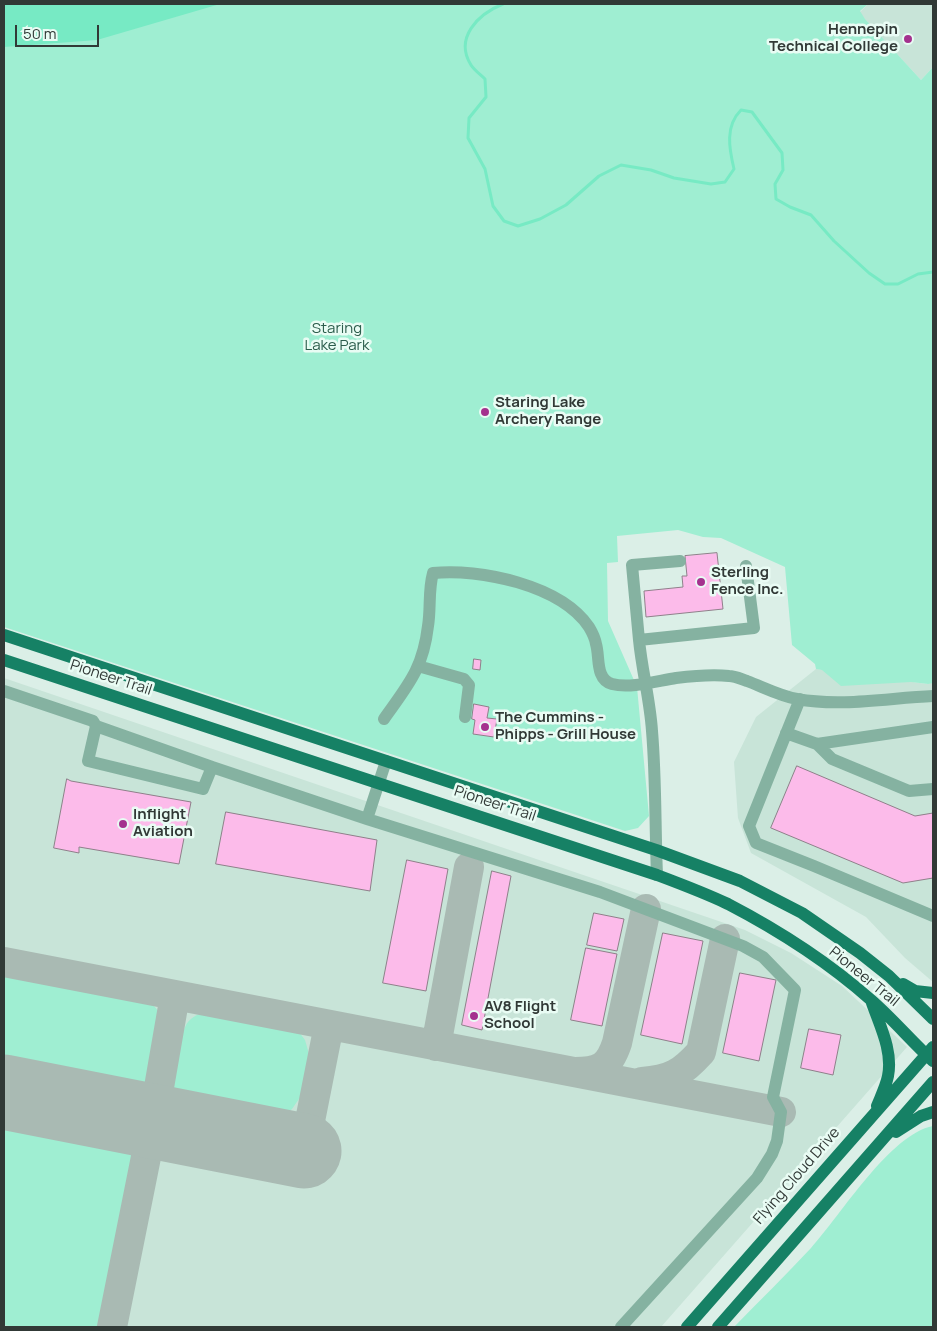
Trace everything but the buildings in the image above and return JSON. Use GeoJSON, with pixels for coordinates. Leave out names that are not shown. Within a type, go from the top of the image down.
{"type":"FeatureCollection","features":[{"type":"Feature","properties":{"kind":"main road","name":"Pioneer Trail"},"geometry":{"type":"LineString","coordinates":[[4,635],[656,850],[740,880],[802,914],[838,938],[889,976],[933,1019]]}},
{"type":"Feature","properties":{"kind":"main road","name":"Pioneer Trail"},"geometry":{"type":"LineString","coordinates":[[4,660],[657,875],[728,904],[765,925],[848,980],[931,1055]]}},
{"type":"Feature","properties":{"kind":"main road"},"geometry":{"type":"LineString","coordinates":[[889,976],[915,991],[933,994]]}},
{"type":"Feature","properties":{"kind":"main road"},"geometry":{"type":"LineString","coordinates":[[872,1000],[885,1039],[889,1063],[888,1076],[875,1112]]}},
{"type":"Feature","properties":{"kind":"main road","name":"Flying Cloud Drive"},"geometry":{"type":"LineString","coordinates":[[687,1327],[875,1112],[931,1055]]}},
{"type":"Feature","properties":{"kind":"main road"},"geometry":{"type":"LineString","coordinates":[[718,1327],[933,1082]]}},
{"type":"Feature","properties":{"kind":"main road"},"geometry":{"type":"LineString","coordinates":[[885,1138],[922,1116],[933,1112]]}},
{"type":"Feature","properties":{"kind":"street"},"geometry":{"type":"LineString","coordinates":[[657,875],[652,731],[646,684],[642,670],[632,565],[680,561]]}},
{"type":"Feature","properties":{"kind":"street"},"geometry":{"type":"LineString","coordinates":[[639,640],[754,628],[746,566]]}},
{"type":"Feature","properties":{"kind":"street"},"geometry":{"type":"LineString","coordinates":[[384,719],[415,675],[422,659],[428,625],[429,586],[433,573],[469,572],[510,580],[555,598],[573,610],[589,626],[597,646],[601,674],[610,684],[646,684],[678,678],[730,675],[800,700],[832,703],[933,696]]}},
{"type":"Feature","properties":{"kind":"street"},"geometry":{"type":"LineString","coordinates":[[418,666],[464,679],[469,684],[465,717]]}},
{"type":"Feature","properties":{"kind":"street"},"geometry":{"type":"LineString","coordinates":[[4,691],[93,720],[96,726],[88,762],[203,789],[212,767]]}},
{"type":"Feature","properties":{"kind":"street"},"geometry":{"type":"LineString","coordinates":[[800,700],[749,826],[756,844],[933,916]]}},
{"type":"Feature","properties":{"kind":"street"},"geometry":{"type":"LineString","coordinates":[[96,726],[367,819],[600,892],[743,946],[763,957],[796,990],[773,1097],[781,1112],[777,1141],[772,1154],[757,1178],[621,1327]]}},
{"type":"Feature","properties":{"kind":"street"},"geometry":{"type":"LineString","coordinates":[[786,733],[818,744],[933,727]]}},
{"type":"Feature","properties":{"kind":"street"},"geometry":{"type":"LineString","coordinates":[[818,744],[832,759],[909,791],[933,789]]}},
{"type":"Feature","properties":{"kind":"street"},"geometry":{"type":"LineString","coordinates":[[367,819],[386,761]]}},
{"type":"Feature","properties":{"kind":"shaded area"},"geometry":{"type":"Polygon","coordinates":[[[4,4],[220,4],[97,40],[4,47],[4,4]]]}},
{"type":"Feature","properties":{"kind":"shaded area","name":"Hennepin Technical College"},"geometry":{"type":"Polygon","coordinates":[[[868,4],[933,4],[933,67],[921,80],[859,13],[868,4]]]}},
{"type":"Feature","properties":{"kind":"shaded area"},"geometry":{"type":"Polygon","coordinates":[[[816,669],[927,684],[933,682],[933,982],[905,958],[866,917],[751,853],[738,818],[734,762],[756,717],[816,669]]]}},
{"type":"Feature","properties":{"kind":"shaded area"},"geometry":{"type":"Polygon","coordinates":[[[4,678],[745,930],[791,953],[842,986],[907,1047],[661,1327],[4,1327],[4,678]]]}},
{"type":"Feature","properties":{"kind":"green space","name":"Staring Lake Park"},"geometry":{"type":"Polygon","coordinates":[[[4,4],[868,4],[860,11],[865,19],[921,80],[933,67],[933,683],[911,682],[841,686],[822,670],[816,669],[815,664],[792,645],[785,567],[721,538],[703,537],[678,530],[617,536],[618,562],[607,563],[608,621],[637,687],[649,816],[638,828],[625,831],[4,627],[4,4]]]}},
{"type":"Feature","properties":{"kind":"green space"},"geometry":{"type":"Polygon","coordinates":[[[4,972],[142,998],[150,1003],[158,1011],[162,1023],[152,1076],[148,1084],[140,1091],[128,1095],[4,1071],[4,972]]]}},
{"type":"Feature","properties":{"kind":"green space"},"geometry":{"type":"Polygon","coordinates":[[[212,1012],[292,1028],[299,1032],[305,1040],[309,1054],[301,1096],[292,1109],[284,1116],[265,1121],[188,1106],[180,1102],[176,1097],[173,1084],[174,1069],[185,1026],[196,1016],[212,1012]]]}},
{"type":"Feature","properties":{"kind":"green space"},"geometry":{"type":"Polygon","coordinates":[[[4,1110],[113,1132],[130,1143],[134,1163],[102,1327],[15,1327],[4,1325],[4,1110]]]}},
{"type":"Feature","properties":{"kind":"green space"},"geometry":{"type":"Polygon","coordinates":[[[933,1126],[933,1327],[734,1327],[811,1248],[883,1159],[917,1132],[933,1126]]]}},
{"type":"Feature","properties":{"kind":"waterway"},"geometry":{"type":"LineString","coordinates":[[503,4],[494,8],[477,21],[471,28],[465,45],[466,55],[471,65],[485,79],[486,97],[469,118],[468,138],[485,169],[493,206],[504,221],[518,226],[540,219],[566,205],[599,176],[621,165],[651,170],[674,178],[711,184],[725,182],[734,169],[730,145],[730,130],[732,123],[741,110],[752,112],[782,153],[783,170],[775,184],[776,199],[811,215],[834,241],[869,273],[885,284],[898,284],[918,274],[933,272]]}},
{"type":"Feature","properties":{"kind":"taxiway"},"geometry":{"type":"LineString","coordinates":[[436,1046],[469,867]]}},
{"type":"Feature","properties":{"kind":"taxiway"},"geometry":{"type":"LineString","coordinates":[[575,1072],[597,1069],[611,1058],[617,1043],[646,909]]}},
{"type":"Feature","properties":{"kind":"taxiway"},"geometry":{"type":"LineString","coordinates":[[642,1082],[661,1079],[675,1074],[688,1065],[701,1052],[725,939]]}},
{"type":"Feature","properties":{"kind":"taxiway"},"geometry":{"type":"LineString","coordinates":[[4,962],[781,1112]]}},
{"type":"Feature","properties":{"kind":"taxiway"},"geometry":{"type":"LineString","coordinates":[[112,1327],[153,1122],[175,995]]}},
{"type":"Feature","properties":{"kind":"taxiway"},"geometry":{"type":"LineString","coordinates":[[304,1151],[329,1025]]}},
{"type":"Feature","properties":{"kind":"runway"},"geometry":{"type":"LineString","coordinates":[[4,1092],[304,1151]]}},
{"type":"Feature","properties":{"kind":"place","name":"Hennepin Technical College"},"geometry":{"type":"Point","coordinates":[908,39]}},
{"type":"Feature","properties":{"kind":"place","name":"Staring Lake Archery Range"},"geometry":{"type":"Point","coordinates":[485,412]}},
{"type":"Feature","properties":{"kind":"place","name":"Sterling Fence Inc."},"geometry":{"type":"Point","coordinates":[701,582]}},
{"type":"Feature","properties":{"kind":"place","name":"The Cummins - Phipps - Grill House"},"geometry":{"type":"Point","coordinates":[485,727]}},
{"type":"Feature","properties":{"kind":"place","name":"Inflight Aviation"},"geometry":{"type":"Point","coordinates":[123,824]}},
{"type":"Feature","properties":{"kind":"place","name":"AV8 Flight School"},"geometry":{"type":"Point","coordinates":[474,1016]}}]}
